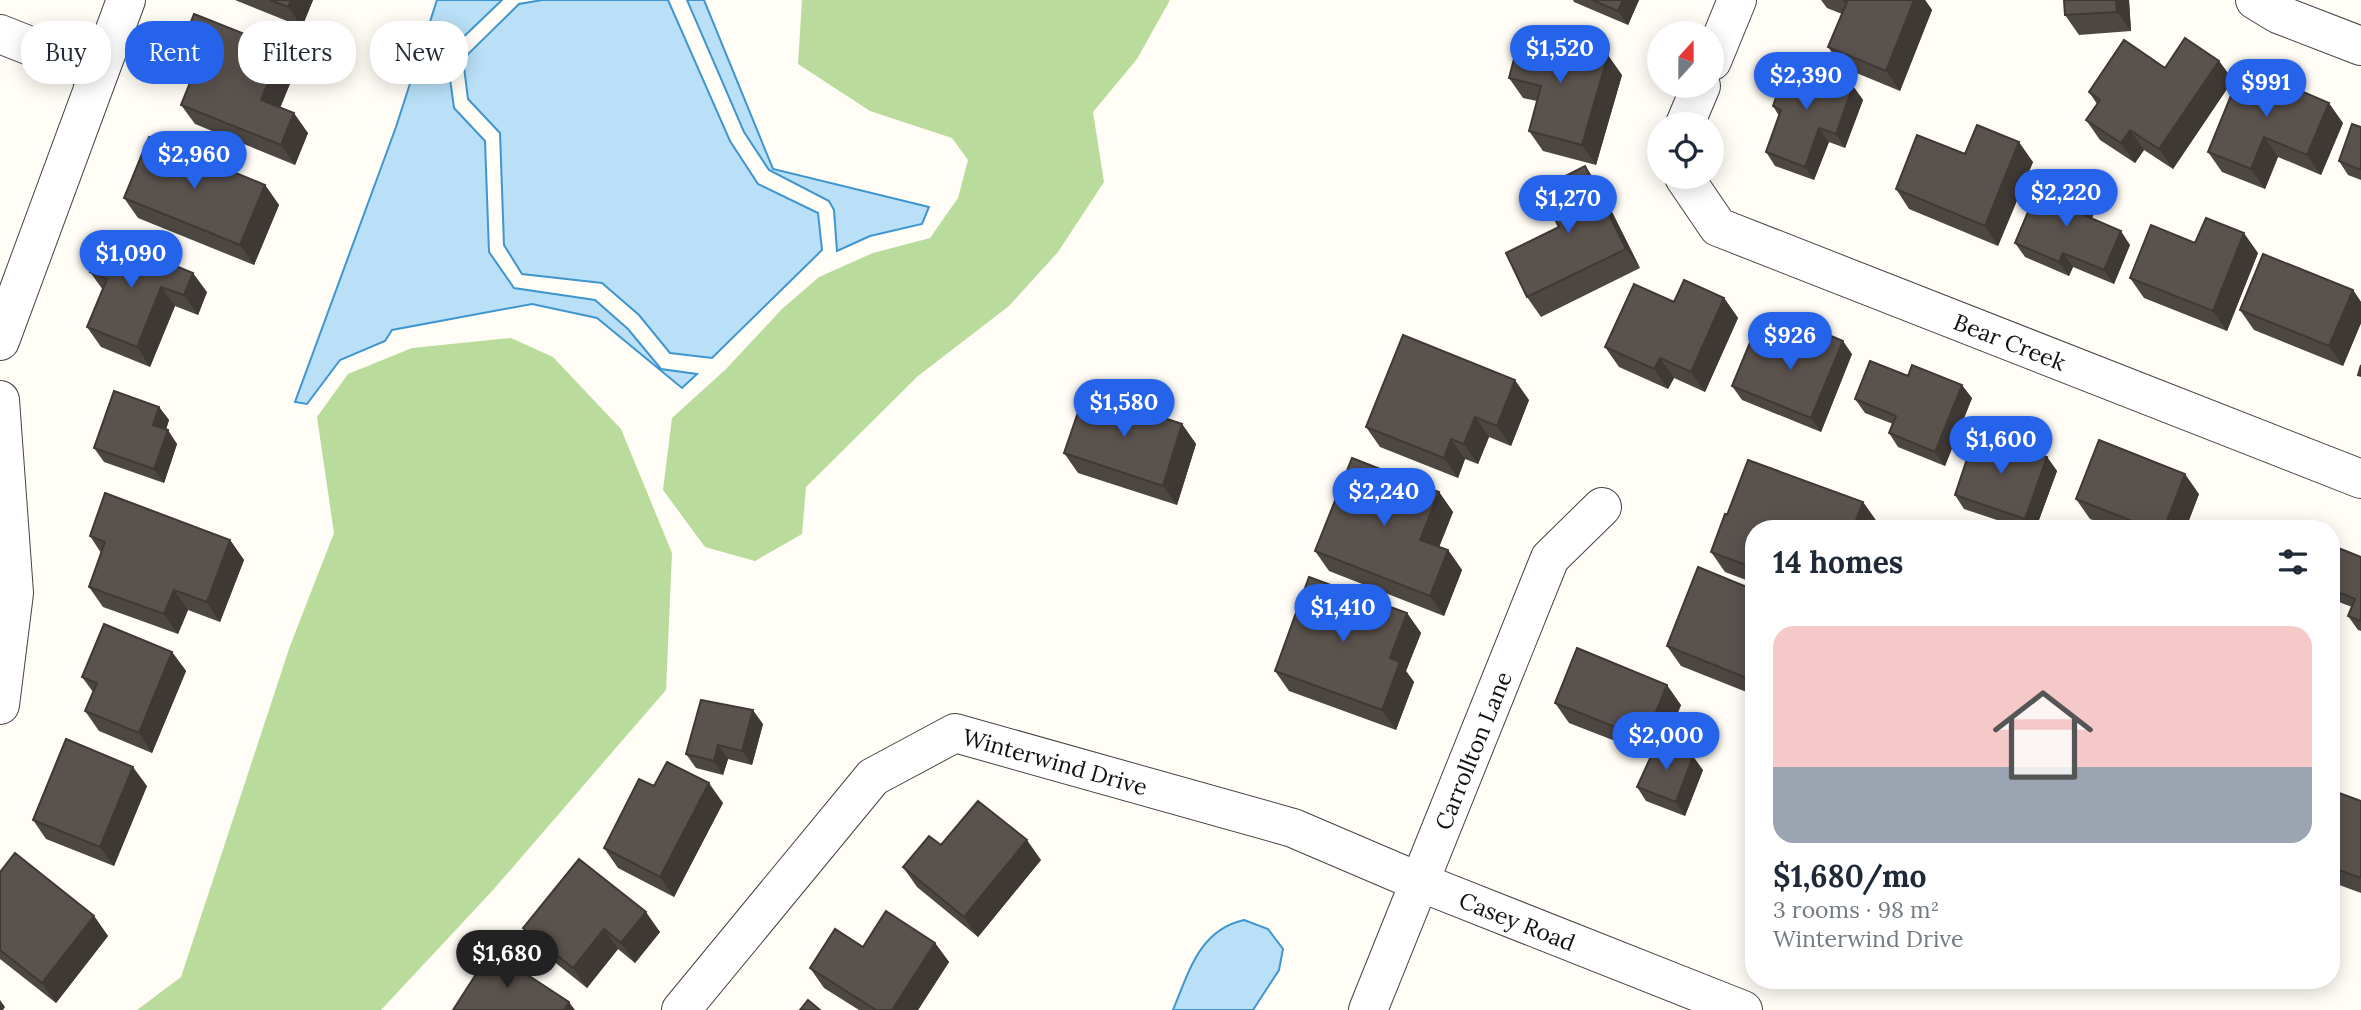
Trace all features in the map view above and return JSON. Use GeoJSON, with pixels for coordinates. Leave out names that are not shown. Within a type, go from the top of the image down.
{"type":"FeatureCollection","features":[{"type":"Feature","properties":{"kind":"street"},"geometry":{"type":"LineString","coordinates":[[111,38],[126,0]]}},
{"type":"Feature","properties":{"kind":"street"},"geometry":{"type":"LineString","coordinates":[[1724,32],[1737,0]]}},
{"type":"Feature","properties":{"kind":"street"},"geometry":{"type":"LineString","coordinates":[[2255,0],[2278,14],[2361,46]]}},
{"type":"Feature","properties":{"kind":"street"},"geometry":{"type":"LineString","coordinates":[[0,34],[21,42]]}},
{"type":"Feature","properties":{"kind":"street"},"geometry":{"type":"LineString","coordinates":[[0,341],[93,84]]}},
{"type":"Feature","properties":{"kind":"street","name":"Bear Creek"},"geometry":{"type":"LineString","coordinates":[[1692,189],[1718,228],[2361,478]]}},
{"type":"Feature","properties":{"kind":"street"},"geometry":{"type":"LineString","coordinates":[[0,400],[14,593],[0,705]]}},
{"type":"Feature","properties":{"kind":"street","name":"Carrollton Lane"},"geometry":{"type":"LineString","coordinates":[[1368,1010],[1550,558],[1602,507]]}},
{"type":"Feature","properties":{"kind":"street","name":"Winterwind Drive"},"geometry":{"type":"LineString","coordinates":[[681,1010],[873,777],[955,733],[1293,828]]}},
{"type":"Feature","properties":{"kind":"street","name":"Casey Road"},"geometry":{"type":"LineString","coordinates":[[1293,828],[1418,881],[1743,1010]]}},
{"type":"Feature","properties":{"kind":"green space"},"geometry":{"type":"Polygon","coordinates":[[[802,0],[1170,0],[1137,59],[1093,112],[1104,182],[1058,252],[1009,306],[918,376],[806,487],[802,534],[755,561],[705,547],[663,490],[672,418],[726,369],[782,309],[819,277],[873,253],[930,238],[958,198],[968,160],[952,138],[870,111],[798,64],[802,0]]]}},
{"type":"Feature","properties":{"kind":"green space"},"geometry":{"type":"Polygon","coordinates":[[[511,338],[553,357],[621,429],[672,553],[666,690],[493,890],[381,1010],[137,1010],[181,977],[290,646],[334,533],[317,417],[348,374],[412,348],[511,338]]]}},
{"type":"Feature","properties":{"kind":"water"},"geometry":{"type":"Polygon","coordinates":[[[437,0],[502,0],[468,33],[468,21],[430,21],[437,0]]]}},
{"type":"Feature","properties":{"kind":"water"},"geometry":{"type":"Polygon","coordinates":[[[542,0],[668,0],[730,141],[758,184],[818,213],[822,250],[712,358],[670,353],[639,315],[602,283],[522,274],[504,245],[500,133],[468,99],[466,84],[468,54],[519,4],[542,0]]]}},
{"type":"Feature","properties":{"kind":"water"},"geometry":{"type":"Polygon","coordinates":[[[687,0],[704,0],[773,169],[929,207],[922,224],[870,236],[837,251],[834,210],[829,201],[769,170],[744,132],[687,0]]]}},
{"type":"Feature","properties":{"kind":"water"},"geometry":{"type":"Polygon","coordinates":[[[410,84],[451,84],[454,108],[485,141],[489,252],[514,288],[595,300],[628,329],[661,369],[697,374],[682,388],[597,318],[532,304],[392,330],[385,341],[340,360],[307,404],[295,402],[410,84]]]}},
{"type":"Feature","properties":{"kind":"water"},"geometry":{"type":"Polygon","coordinates":[[[1244,920],[1268,929],[1283,949],[1279,970],[1253,1010],[1173,1010],[1191,967],[1206,943],[1229,925],[1244,920]]]}},
{"type":"Feature","properties":{"kind":"building"},"geometry":{"type":"Polygon","coordinates":[[[270,0],[291,0],[288,7],[270,0]]]}},
{"type":"Feature","properties":{"kind":"building"},"geometry":{"type":"Polygon","coordinates":[[[1592,0],[1623,0],[1618,11],[1592,0]]]}},
{"type":"Feature","properties":{"kind":"building"},"geometry":{"type":"Polygon","coordinates":[[[1843,0],[1914,0],[1886,71],[1828,47],[1847,2],[1843,0]]]}},
{"type":"Feature","properties":{"kind":"building"},"geometry":{"type":"Polygon","coordinates":[[[2064,0],[2116,0],[2117,12],[2065,15],[2064,0]]]}},
{"type":"Feature","properties":{"kind":"building"},"geometry":{"type":"Polygon","coordinates":[[[194,14],[212,21],[191,21],[194,14]]]}},
{"type":"Feature","properties":{"kind":"building"},"geometry":{"type":"Polygon","coordinates":[[[224,26],[238,32],[238,84],[268,84],[261,100],[294,113],[281,145],[181,105],[189,84],[224,84],[224,26]]]}},
{"type":"Feature","properties":{"kind":"building"},"geometry":{"type":"Polygon","coordinates":[[[1521,32],[1608,55],[1582,145],[1529,131],[1541,86],[1509,78],[1521,32]]]}},
{"type":"Feature","properties":{"kind":"building"},"geometry":{"type":"Polygon","coordinates":[[[2185,38],[2219,61],[2159,149],[2130,130],[2121,143],[2086,120],[2100,100],[2089,92],[2124,40],[2165,68],[2185,38]]]}},
{"type":"Feature","properties":{"kind":"building"},"geometry":{"type":"Polygon","coordinates":[[[1788,63],[1853,86],[1836,134],[1819,128],[1805,167],[1766,152],[1781,110],[1773,106],[1788,63]]]}},
{"type":"Feature","properties":{"kind":"building"},"geometry":{"type":"Polygon","coordinates":[[[2243,66],[2329,103],[2307,155],[2264,137],[2251,169],[2208,152],[2243,66]]]}},
{"type":"Feature","properties":{"kind":"building"},"geometry":{"type":"Polygon","coordinates":[[[2352,124],[2361,127],[2361,170],[2339,161],[2352,124]]]}},
{"type":"Feature","properties":{"kind":"building"},"geometry":{"type":"Polygon","coordinates":[[[1977,125],[2019,142],[1985,226],[1896,189],[1917,135],[1965,154],[1977,125]]]}},
{"type":"Feature","properties":{"kind":"building"},"geometry":{"type":"Polygon","coordinates":[[[149,137],[265,185],[240,245],[124,198],[149,137]]]}},
{"type":"Feature","properties":{"kind":"building"},"geometry":{"type":"Polygon","coordinates":[[[1585,166],[1626,249],[1527,297],[1506,253],[1559,227],[1540,189],[1585,166]]]}},
{"type":"Feature","properties":{"kind":"building"},"geometry":{"type":"Polygon","coordinates":[[[2041,181],[2085,199],[2079,213],[2121,231],[2104,270],[2063,253],[2059,262],[2015,243],[2041,181]]]}},
{"type":"Feature","properties":{"kind":"building"},"geometry":{"type":"Polygon","coordinates":[[[2206,218],[2244,233],[2213,311],[2130,278],[2151,225],[2195,243],[2206,218]]]}},
{"type":"Feature","properties":{"kind":"building"},"geometry":{"type":"Polygon","coordinates":[[[105,237],[193,273],[184,295],[161,287],[137,347],[87,327],[107,279],[90,272],[105,237]]]}},
{"type":"Feature","properties":{"kind":"building"},"geometry":{"type":"Polygon","coordinates":[[[2263,254],[2353,290],[2329,346],[2240,310],[2263,254]]]}},
{"type":"Feature","properties":{"kind":"building"},"geometry":{"type":"Polygon","coordinates":[[[1684,280],[1724,298],[1691,372],[1660,358],[1654,369],[1605,347],[1634,284],[1674,302],[1684,280]]]}},
{"type":"Feature","properties":{"kind":"building"},"geometry":{"type":"Polygon","coordinates":[[[1810,327],[1843,341],[1811,418],[1732,386],[1751,340],[1797,358],[1810,327]]]}},
{"type":"Feature","properties":{"kind":"building"},"geometry":{"type":"Polygon","coordinates":[[[1403,335],[1515,380],[1497,426],[1475,417],[1464,444],[1451,439],[1444,458],[1366,427],[1403,335]]]}},
{"type":"Feature","properties":{"kind":"building"},"geometry":{"type":"Polygon","coordinates":[[[1870,361],[1908,376],[1912,365],[1962,385],[1935,452],[1889,433],[1896,416],[1855,399],[1870,361]]]}},
{"type":"Feature","properties":{"kind":"building"},"geometry":{"type":"Polygon","coordinates":[[[114,391],[159,407],[153,425],[168,430],[154,469],[94,448],[114,391]]]}},
{"type":"Feature","properties":{"kind":"building"},"geometry":{"type":"Polygon","coordinates":[[[1085,392],[1182,424],[1163,486],[1064,453],[1085,392]]]}},
{"type":"Feature","properties":{"kind":"building"},"geometry":{"type":"Polygon","coordinates":[[[1976,432],[2047,457],[2025,519],[1955,495],[1976,432]]]}},
{"type":"Feature","properties":{"kind":"building"},"geometry":{"type":"Polygon","coordinates":[[[2099,440],[2185,474],[2167,520],[2130,520],[2076,499],[2099,440]]]}},
{"type":"Feature","properties":{"kind":"building"},"geometry":{"type":"Polygon","coordinates":[[[1352,458],[1439,492],[1420,540],[1448,550],[1430,596],[1315,551],[1352,458]]]}},
{"type":"Feature","properties":{"kind":"building"},"geometry":{"type":"Polygon","coordinates":[[[1748,460],[1863,502],[1856,520],[1745,520],[1745,565],[1711,552],[1725,514],[1727,515],[1748,460]]]}},
{"type":"Feature","properties":{"kind":"building"},"geometry":{"type":"Polygon","coordinates":[[[105,493],[230,540],[207,602],[174,590],[164,614],[89,587],[105,542],[90,536],[105,493]]]}},
{"type":"Feature","properties":{"kind":"building"},"geometry":{"type":"Polygon","coordinates":[[[2340,549],[2361,557],[2361,621],[2348,616],[2355,599],[2340,593],[2340,549]]]}},
{"type":"Feature","properties":{"kind":"building"},"geometry":{"type":"Polygon","coordinates":[[[1698,567],[1745,586],[1745,677],[1667,646],[1698,567]]]}},
{"type":"Feature","properties":{"kind":"building"},"geometry":{"type":"Polygon","coordinates":[[[1309,577],[1407,613],[1390,658],[1400,662],[1382,710],[1275,671],[1309,577]]]}},
{"type":"Feature","properties":{"kind":"building"},"geometry":{"type":"Polygon","coordinates":[[[104,624],[172,652],[139,733],[85,711],[97,683],[82,677],[104,624]]]}},
{"type":"Feature","properties":{"kind":"building"},"geometry":{"type":"Polygon","coordinates":[[[1577,648],[1667,685],[1645,739],[1555,703],[1577,648]]]}},
{"type":"Feature","properties":{"kind":"building"},"geometry":{"type":"Polygon","coordinates":[[[701,700],[753,710],[742,751],[718,745],[714,761],[686,754],[701,700]]]}},
{"type":"Feature","properties":{"kind":"building"},"geometry":{"type":"Polygon","coordinates":[[[66,739],[133,767],[100,847],[33,820],[66,739]]]}},
{"type":"Feature","properties":{"kind":"building"},"geometry":{"type":"Polygon","coordinates":[[[1657,743],[1693,756],[1676,802],[1637,787],[1657,743]]]}},
{"type":"Feature","properties":{"kind":"building"},"geometry":{"type":"Polygon","coordinates":[[[667,762],[709,783],[660,877],[604,848],[639,779],[654,786],[667,762]]]}},
{"type":"Feature","properties":{"kind":"building"},"geometry":{"type":"Polygon","coordinates":[[[2340,793],[2361,801],[2361,878],[2340,870],[2340,793]]]}},
{"type":"Feature","properties":{"kind":"building"},"geometry":{"type":"Polygon","coordinates":[[[978,801],[1027,840],[964,917],[903,867],[929,836],[941,845],[978,801]]]}},
{"type":"Feature","properties":{"kind":"building"},"geometry":{"type":"Polygon","coordinates":[[[15,853],[94,916],[42,983],[0,950],[0,872],[15,853]]]}},
{"type":"Feature","properties":{"kind":"building"},"geometry":{"type":"Polygon","coordinates":[[[579,859],[646,912],[621,943],[604,929],[573,968],[523,928],[579,859]]]}},
{"type":"Feature","properties":{"kind":"building"},"geometry":{"type":"Polygon","coordinates":[[[886,911],[935,943],[892,1010],[876,1010],[810,968],[835,929],[863,947],[886,911]]]}},
{"type":"Feature","properties":{"kind":"building"},"geometry":{"type":"Polygon","coordinates":[[[491,951],[569,1002],[564,1010],[453,1010],[491,951]]]}},
{"type":"Feature","properties":{"kind":"building"},"geometry":{"type":"Polygon","coordinates":[[[808,1000],[820,1010],[800,1010],[808,1000]]]}}]}
